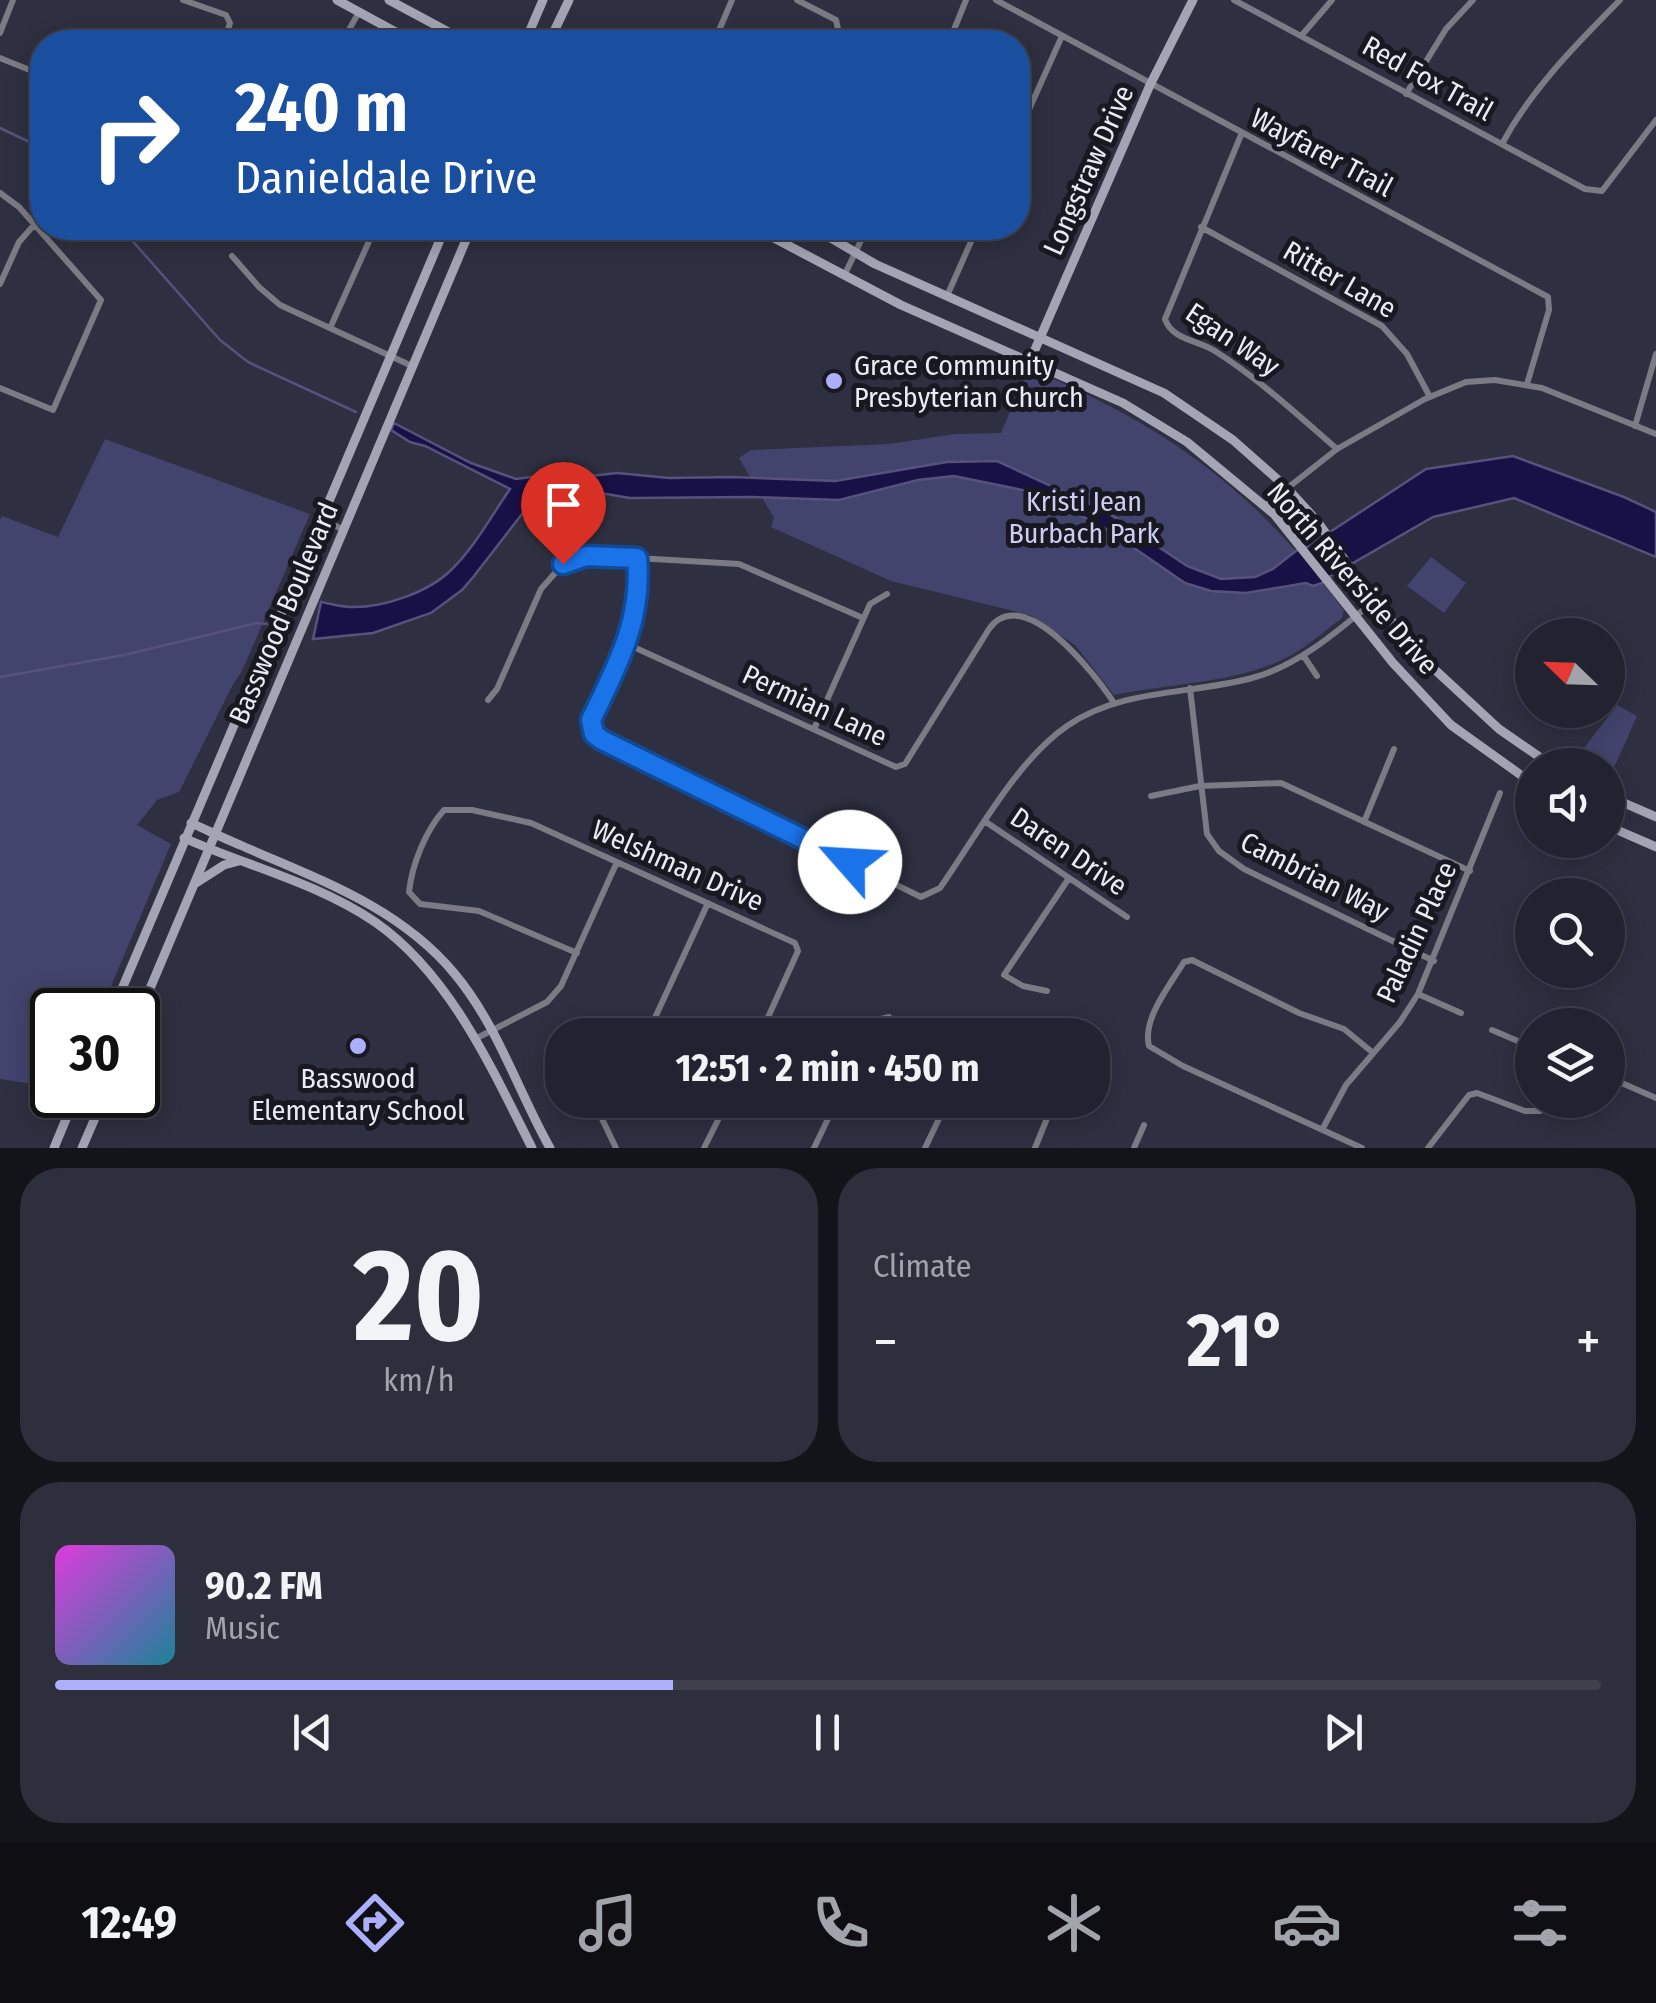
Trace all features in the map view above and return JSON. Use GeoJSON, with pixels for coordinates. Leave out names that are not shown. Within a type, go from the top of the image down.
{"type":"FeatureCollection","features":[{"type":"Feature","properties":{"kind":"main road"},"geometry":{"type":"LineString","coordinates":[[337,0],[392,30]]}},
{"type":"Feature","properties":{"kind":"main road"},"geometry":{"type":"LineString","coordinates":[[388,0],[444,30]]}},
{"type":"Feature","properties":{"kind":"main road"},"geometry":{"type":"LineString","coordinates":[[529,30],[543,0]]}},
{"type":"Feature","properties":{"kind":"main road"},"geometry":{"type":"LineString","coordinates":[[555,30],[569,0]]}},
{"type":"Feature","properties":{"kind":"main road","name":"Longstraw Drive"},"geometry":{"type":"LineString","coordinates":[[1030,361],[1150,84],[1192,0]]}},
{"type":"Feature","properties":{"kind":"main road","name":"Basswood Boulevard"},"geometry":{"type":"LineString","coordinates":[[122,988],[440,240]]}},
{"type":"Feature","properties":{"kind":"main road","name":"Basswood Boulevard"},"geometry":{"type":"LineString","coordinates":[[150,988],[465,240]]}},
{"type":"Feature","properties":{"kind":"main road","name":"North Riverside Drive"},"geometry":{"type":"LineString","coordinates":[[778,240],[901,305],[1156,422],[1187,442],[1266,506],[1393,663],[1451,725],[1515,771]]}},
{"type":"Feature","properties":{"kind":"main road","name":"North Riverside Drive"},"geometry":{"type":"LineString","coordinates":[[834,240],[947,297],[1164,392],[1232,440],[1286,487],[1317,521],[1400,632],[1470,704],[1526,748]]}},
{"type":"Feature","properties":{"kind":"main road"},"geometry":{"type":"LineString","coordinates":[[1625,803],[1656,817]]}},
{"type":"Feature","properties":{"kind":"main road"},"geometry":{"type":"LineString","coordinates":[[191,823],[314,874],[374,905],[429,948],[454,974],[490,1031],[550,1148]]}},
{"type":"Feature","properties":{"kind":"main road"},"geometry":{"type":"LineString","coordinates":[[1625,833],[1656,847]]}},
{"type":"Feature","properties":{"kind":"main road"},"geometry":{"type":"LineString","coordinates":[[184,838],[309,888],[376,923],[431,973],[474,1039],[532,1148]]}},
{"type":"Feature","properties":{"kind":"main road"},"geometry":{"type":"LineString","coordinates":[[194,884],[224,865],[240,861]]}},
{"type":"Feature","properties":{"kind":"main road"},"geometry":{"type":"LineString","coordinates":[[54,1148],[66,1118]]}},
{"type":"Feature","properties":{"kind":"main road"},"geometry":{"type":"LineString","coordinates":[[82,1148],[95,1118]]}},
{"type":"Feature","properties":{"kind":"street"},"geometry":{"type":"LineString","coordinates":[[0,34],[14,0]]}},
{"type":"Feature","properties":{"kind":"street"},"geometry":{"type":"LineString","coordinates":[[182,0],[219,11],[228,19],[229,30]]}},
{"type":"Feature","properties":{"kind":"street"},"geometry":{"type":"LineString","coordinates":[[719,30],[732,0]]}},
{"type":"Feature","properties":{"kind":"street"},"geometry":{"type":"LineString","coordinates":[[798,0],[836,20],[838,30]]}},
{"type":"Feature","properties":{"kind":"street"},"geometry":{"type":"LineString","coordinates":[[954,30],[966,0]]}},
{"type":"Feature","properties":{"kind":"street","name":"Wayfarer Trail"},"geometry":{"type":"LineString","coordinates":[[996,0],[1548,298],[1550,310],[1527,384]]}},
{"type":"Feature","properties":{"kind":"street","name":"Red Fox Trail"},"geometry":{"type":"LineString","coordinates":[[1234,0],[1580,186],[1602,192],[1656,120]]}},
{"type":"Feature","properties":{"kind":"street"},"geometry":{"type":"LineString","coordinates":[[1302,34],[1332,0]]}},
{"type":"Feature","properties":{"kind":"street"},"geometry":{"type":"LineString","coordinates":[[1406,94],[1446,29],[1474,0]]}},
{"type":"Feature","properties":{"kind":"street"},"geometry":{"type":"LineString","coordinates":[[1502,144],[1520,112],[1558,63],[1620,0]]}},
{"type":"Feature","properties":{"kind":"street"},"geometry":{"type":"LineString","coordinates":[[348,30],[358,12]]}},
{"type":"Feature","properties":{"kind":"street"},"geometry":{"type":"LineString","coordinates":[[1030,107],[1062,36]]}},
{"type":"Feature","properties":{"kind":"street"},"geometry":{"type":"LineString","coordinates":[[0,58],[30,70]]}},
{"type":"Feature","properties":{"kind":"street","name":"Egan Way"},"geometry":{"type":"LineString","coordinates":[[1242,135],[1164,319],[1167,327],[1213,350],[1254,378],[1337,449]]}},
{"type":"Feature","properties":{"kind":"street"},"geometry":{"type":"LineString","coordinates":[[0,193],[30,220]]}},
{"type":"Feature","properties":{"kind":"street","name":"Ritter Lane"},"geometry":{"type":"LineString","coordinates":[[1200,227],[1382,326],[1407,354],[1430,397]]}},
{"type":"Feature","properties":{"kind":"street"},"geometry":{"type":"LineString","coordinates":[[0,284],[19,242],[30,230]]}},
{"type":"Feature","properties":{"kind":"street"},"geometry":{"type":"LineString","coordinates":[[0,388],[53,410],[101,300],[47,240]]}},
{"type":"Feature","properties":{"kind":"street"},"geometry":{"type":"LineString","coordinates":[[332,326],[370,240]]}},
{"type":"Feature","properties":{"kind":"street"},"geometry":{"type":"LineString","coordinates":[[845,274],[861,240]]}},
{"type":"Feature","properties":{"kind":"street"},"geometry":{"type":"LineString","coordinates":[[947,297],[972,240]]}},
{"type":"Feature","properties":{"kind":"street"},"geometry":{"type":"LineString","coordinates":[[232,256],[280,305],[412,366]]}},
{"type":"Feature","properties":{"kind":"street"},"geometry":{"type":"LineString","coordinates":[[1635,426],[1656,354]]}},
{"type":"Feature","properties":{"kind":"street"},"geometry":{"type":"LineString","coordinates":[[1266,506],[1337,449],[1430,397],[1466,382],[1527,384],[1656,434]]}},
{"type":"Feature","properties":{"kind":"street"},"geometry":{"type":"LineString","coordinates":[[321,520],[342,528]]}},
{"type":"Feature","properties":{"kind":"street"},"geometry":{"type":"LineString","coordinates":[[488,700],[498,689],[530,610],[552,574],[563,564],[586,556],[720,561],[748,566],[863,618]]}},
{"type":"Feature","properties":{"kind":"street"},"geometry":{"type":"LineString","coordinates":[[637,558],[638,605],[627,644],[591,720],[594,734],[921,897],[940,888],[1009,786],[1047,742],[1084,716],[1114,703],[1252,678],[1278,669],[1303,655],[1374,601]]}},
{"type":"Feature","properties":{"kind":"street"},"geometry":{"type":"LineString","coordinates":[[814,728],[863,618],[874,600],[887,594]]}},
{"type":"Feature","properties":{"kind":"street","name":"Permian Lane"},"geometry":{"type":"LineString","coordinates":[[627,644],[896,766],[902,766],[988,629],[998,617],[1011,613],[1043,628],[1072,650],[1114,703]]}},
{"type":"Feature","properties":{"kind":"street"},"geometry":{"type":"LineString","coordinates":[[1303,655],[1317,676]]}},
{"type":"Feature","properties":{"kind":"street","name":"Cambrian Way"},"geometry":{"type":"LineString","coordinates":[[1190,688],[1208,834],[1229,860],[1434,960]]}},
{"type":"Feature","properties":{"kind":"street"},"geometry":{"type":"LineString","coordinates":[[1364,822],[1394,749]]}},
{"type":"Feature","properties":{"kind":"street"},"geometry":{"type":"LineString","coordinates":[[1151,796],[1200,786],[1282,784],[1470,871]]}},
{"type":"Feature","properties":{"kind":"street","name":"Paladin Place"},"geometry":{"type":"LineString","coordinates":[[1323,1128],[1346,1084],[1400,1022],[1418,994],[1500,793]]}},
{"type":"Feature","properties":{"kind":"street","name":"Welshman Drive"},"geometry":{"type":"LineString","coordinates":[[577,953],[479,911],[420,904],[409,892],[410,880],[434,822],[444,810],[472,810],[516,819],[794,943],[798,951],[768,1018]]}},
{"type":"Feature","properties":{"kind":"street","name":"Daren Drive"},"geometry":{"type":"LineString","coordinates":[[986,822],[1127,916]]}},
{"type":"Feature","properties":{"kind":"street"},"geometry":{"type":"LineString","coordinates":[[474,1039],[547,1002],[561,986],[617,862]]}},
{"type":"Feature","properties":{"kind":"street"},"geometry":{"type":"LineString","coordinates":[[1047,991],[1023,986],[1004,975],[1069,878]]}},
{"type":"Feature","properties":{"kind":"street"},"geometry":{"type":"LineString","coordinates":[[656,1018],[708,904]]}},
{"type":"Feature","properties":{"kind":"street"},"geometry":{"type":"LineString","coordinates":[[1362,1148],[1198,1073],[1149,1046],[1146,1033],[1165,992],[1192,960],[1299,1013],[1344,1029],[1372,1052]]}},
{"type":"Feature","properties":{"kind":"street"},"geometry":{"type":"LineString","coordinates":[[1418,994],[1462,1013]]}},
{"type":"Feature","properties":{"kind":"street"},"geometry":{"type":"LineString","coordinates":[[1492,1030],[1515,1039]]}},
{"type":"Feature","properties":{"kind":"street"},"geometry":{"type":"LineString","coordinates":[[1625,1084],[1656,1098]]}},
{"type":"Feature","properties":{"kind":"street"},"geometry":{"type":"LineString","coordinates":[[1428,1148],[1469,1095],[1477,1093],[1515,1107]]}},
{"type":"Feature","properties":{"kind":"street"},"geometry":{"type":"LineString","coordinates":[[602,1118],[616,1148]]}},
{"type":"Feature","properties":{"kind":"street"},"geometry":{"type":"LineString","coordinates":[[704,1148],[719,1118]]}},
{"type":"Feature","properties":{"kind":"street"},"geometry":{"type":"LineString","coordinates":[[814,1148],[828,1118]]}},
{"type":"Feature","properties":{"kind":"street"},"geometry":{"type":"LineString","coordinates":[[925,1148],[939,1118]]}},
{"type":"Feature","properties":{"kind":"street"},"geometry":{"type":"LineString","coordinates":[[1035,1148],[1047,1118]]}},
{"type":"Feature","properties":{"kind":"street"},"geometry":{"type":"LineString","coordinates":[[1134,1148],[1144,1125]]}},
{"type":"Feature","properties":{"kind":"green space","name":"Kristi Jean Burbach Park"},"geometry":{"type":"Polygon","coordinates":[[[1028,368],[1124,414],[1204,465],[1276,529],[1344,610],[1342,618],[1294,653],[1259,669],[1114,695],[1075,645],[1030,615],[891,581],[771,527],[774,518],[739,458],[751,450],[889,444],[955,434],[1001,433],[1028,368]]]}},
{"type":"Feature","properties":{"kind":"green space"},"geometry":{"type":"Polygon","coordinates":[[[105,439],[310,514],[242,671],[179,792],[157,800],[137,825],[171,844],[110,988],[30,988],[30,1084],[0,1079],[0,520],[2,516],[58,537],[105,439]]]}},
{"type":"Feature","properties":{"kind":"green space"},"geometry":{"type":"Polygon","coordinates":[[[1431,557],[1466,583],[1444,613],[1407,586],[1431,557]]]}},
{"type":"Feature","properties":{"kind":"green space"},"geometry":{"type":"Polygon","coordinates":[[[1625,709],[1637,716],[1623,748],[1584,748],[1599,728],[1625,728],[1625,709]]]}},
{"type":"Feature","properties":{"kind":"shaded area"},"geometry":{"type":"Polygon","coordinates":[[[394,423],[471,463],[516,479],[561,473],[617,473],[669,478],[835,481],[947,462],[997,461],[1105,511],[1187,566],[1221,579],[1255,577],[1273,569],[1301,547],[1304,549],[1426,469],[1513,456],[1656,512],[1656,557],[1514,498],[1433,517],[1329,577],[1331,580],[1313,586],[1306,583],[1246,593],[1211,591],[1185,583],[1108,530],[1032,492],[954,476],[918,480],[839,500],[630,498],[577,489],[539,492],[462,590],[431,613],[373,633],[313,639],[321,602],[348,607],[377,605],[418,592],[442,578],[467,552],[510,489],[410,442],[391,430],[394,423]]]}},
{"type":"Feature","properties":{"kind":"waterway"},"geometry":{"type":"LineString","coordinates":[[0,128],[30,142]]}},
{"type":"Feature","properties":{"kind":"waterway"},"geometry":{"type":"LineString","coordinates":[[132,240],[220,340],[248,362],[356,412]]}},
{"type":"Feature","properties":{"kind":"waterway"},"geometry":{"type":"LineString","coordinates":[[0,677],[124,655],[257,623],[268,624]]}},
{"type":"Feature","properties":{"kind":"place","name":"Grace Community Presbyterian Church"},"geometry":{"type":"Point","coordinates":[834,381]}},
{"type":"Feature","properties":{"kind":"place","name":"Basswood Elementary School"},"geometry":{"type":"Point","coordinates":[358,1046]}},
{"type":"Feature","properties":{"kind":"route"},"geometry":{"type":"LineString","coordinates":[[563,564],[586,556],[637,558],[638,605],[627,644],[591,720],[594,734],[850,862]]}}]}
